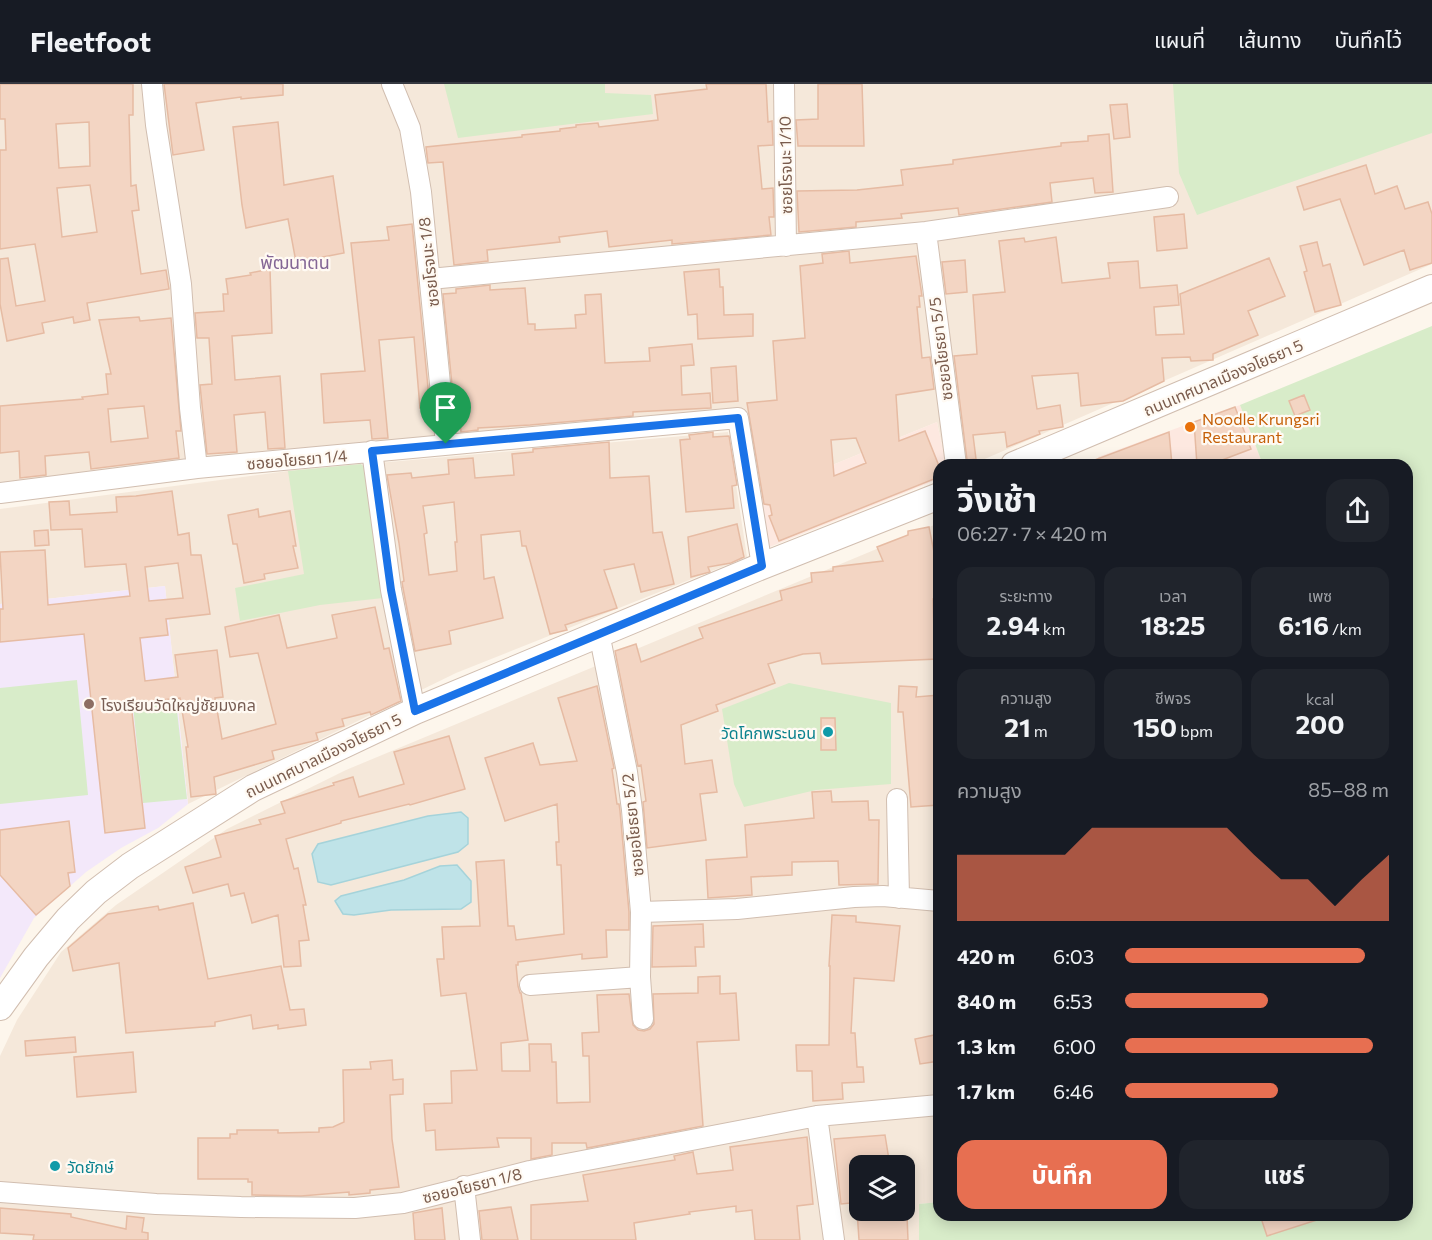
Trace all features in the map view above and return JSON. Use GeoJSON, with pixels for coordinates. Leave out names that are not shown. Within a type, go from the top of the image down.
{"type":"FeatureCollection","features":[{"type":"Feature","properties":{"kind":"street"},"geometry":{"type":"LineString","coordinates":[[152,84],[156,125],[181,284],[197,468]]}},
{"type":"Feature","properties":{"kind":"street","name":"ซอยโรจนะ 1/8"},"geometry":{"type":"LineString","coordinates":[[392,84],[410,128],[421,192],[446,444]]}},
{"type":"Feature","properties":{"kind":"street","name":"ซอยโรจนะ 1/10"},"geometry":{"type":"LineString","coordinates":[[784,84],[786,246]]}},
{"type":"Feature","properties":{"kind":"street"},"geometry":{"type":"LineString","coordinates":[[430,279],[926,232],[1168,197]]}},
{"type":"Feature","properties":{"kind":"street","name":"ซอยอโยธยา 5/5"},"geometry":{"type":"LineString","coordinates":[[926,232],[955,459]]}},
{"type":"Feature","properties":{"kind":"street","name":"ถนนเทศบาลเมืองอโยธยา 5"},"geometry":{"type":"LineString","coordinates":[[1028,459],[1432,288]]}},
{"type":"Feature","properties":{"kind":"street","name":"ซอยอโยธยา 1/4"},"geometry":{"type":"LineString","coordinates":[[0,493],[197,468],[738,418],[762,566]]}},
{"type":"Feature","properties":{"kind":"street"},"geometry":{"type":"LineString","coordinates":[[372,451],[391,590],[415,711]]}},
{"type":"Feature","properties":{"kind":"street","name":"ถนนเทศบาลเมืองอโยธยา 5"},"geometry":{"type":"LineString","coordinates":[[0,1007],[36,957],[68,919],[96,892],[130,866],[253,788],[415,711],[762,566],[933,498]]}},
{"type":"Feature","properties":{"kind":"street","name":"ซอยอโยธยา 5/2"},"geometry":{"type":"LineString","coordinates":[[599,633],[627,772],[641,912],[640,977],[643,1019]]}},
{"type":"Feature","properties":{"kind":"street"},"geometry":{"type":"LineString","coordinates":[[897,800],[900,898]]}},
{"type":"Feature","properties":{"kind":"street"},"geometry":{"type":"LineString","coordinates":[[641,912],[737,909],[854,897],[933,901]]}},
{"type":"Feature","properties":{"kind":"street"},"geometry":{"type":"LineString","coordinates":[[530,986],[640,977]]}},
{"type":"Feature","properties":{"kind":"street","name":"ซอยอโยธยา 1/8"},"geometry":{"type":"LineString","coordinates":[[0,1192],[156,1204],[314,1209],[355,1208],[403,1203],[530,1171],[818,1116],[933,1106]]}},
{"type":"Feature","properties":{"kind":"street"},"geometry":{"type":"LineString","coordinates":[[818,1116],[834,1240]]}},
{"type":"Feature","properties":{"kind":"street"},"geometry":{"type":"LineString","coordinates":[[464,1186],[470,1240]]}},
{"type":"Feature","properties":{"kind":"shaded area"},"geometry":{"type":"Polygon","coordinates":[[[0,84],[1432,84],[1432,264],[985,459],[945,459],[937,422],[757,496],[742,408],[208,460],[0,484],[0,84]]]}},
{"type":"Feature","properties":{"kind":"shaded area"},"geometry":{"type":"Polygon","coordinates":[[[1240,405],[1261,459],[1098,459],[1098,457],[1240,405]]]}},
{"type":"Feature","properties":{"kind":"shaded area"},"geometry":{"type":"Polygon","coordinates":[[[937,422],[945,459],[933,459],[933,481],[767,548],[757,496],[937,422]]]}},
{"type":"Feature","properties":{"kind":"shaded area"},"geometry":{"type":"Polygon","coordinates":[[[728,432],[747,557],[456,673],[188,804],[165,586],[0,604],[0,509],[288,471],[728,432]]]}},
{"type":"Feature","properties":{"kind":"shaded area"},"geometry":{"type":"Polygon","coordinates":[[[933,525],[933,1203],[919,1204],[919,1240],[0,1240],[0,1056],[17,1020],[61,952],[116,905],[227,829],[346,770],[933,525]]]}},
{"type":"Feature","properties":{"kind":"shaded area","name":"โรงเรียนวัดใหญ่ชัยมงคล"},"geometry":{"type":"Polygon","coordinates":[[[165,586],[188,804],[158,828],[121,848],[86,872],[34,918],[0,978],[0,604],[165,586]]]}},
{"type":"Feature","properties":{"kind":"green space"},"geometry":{"type":"Polygon","coordinates":[[[444,84],[605,84],[605,93],[651,95],[653,114],[458,138],[444,84]]]}},
{"type":"Feature","properties":{"kind":"green space"},"geometry":{"type":"Polygon","coordinates":[[[1173,84],[1432,84],[1432,133],[1197,215],[1179,173],[1173,84]]]}},
{"type":"Feature","properties":{"kind":"green space"},"geometry":{"type":"Polygon","coordinates":[[[1432,326],[1432,1240],[919,1240],[919,1204],[933,1203],[933,1221],[1413,1221],[1413,459],[1261,459],[1240,405],[1432,326]]]}},
{"type":"Feature","properties":{"kind":"green space"},"geometry":{"type":"Polygon","coordinates":[[[361,464],[368,471],[383,598],[320,605],[240,621],[235,588],[304,574],[288,471],[361,464]]]}},
{"type":"Feature","properties":{"kind":"green space"},"geometry":{"type":"Polygon","coordinates":[[[77,680],[88,795],[0,804],[0,688],[77,680]]]}},
{"type":"Feature","properties":{"kind":"green space"},"geometry":{"type":"Polygon","coordinates":[[[789,683],[891,703],[891,784],[816,790],[744,807],[734,784],[722,709],[789,683]]]}},
{"type":"Feature","properties":{"kind":"green space"},"geometry":{"type":"Polygon","coordinates":[[[176,702],[187,799],[143,803],[133,706],[176,702]]]}},
{"type":"Feature","properties":{"kind":"water"},"geometry":{"type":"Polygon","coordinates":[[[461,812],[468,818],[468,844],[458,852],[331,885],[318,882],[312,854],[318,844],[428,816],[461,812]]]}},
{"type":"Feature","properties":{"kind":"water"},"geometry":{"type":"Polygon","coordinates":[[[457,865],[471,881],[471,902],[461,909],[391,910],[354,915],[343,914],[335,901],[341,896],[404,880],[440,866],[457,865]]]}},
{"type":"Feature","properties":{"kind":"building"},"geometry":{"type":"Polygon","coordinates":[[[0,84],[133,84],[133,115],[129,115],[131,186],[136,185],[139,210],[132,211],[141,274],[166,270],[169,289],[87,303],[90,320],[74,323],[73,317],[42,323],[44,333],[7,341],[0,304],[0,259],[8,258],[16,306],[45,301],[35,244],[0,249],[0,150],[6,150],[5,119],[0,119],[0,84]],[[89,122],[56,124],[59,168],[90,166],[89,122]],[[90,185],[57,188],[62,237],[97,232],[90,185]]]}},
{"type":"Feature","properties":{"kind":"building"},"geometry":{"type":"Polygon","coordinates":[[[164,84],[283,84],[283,95],[241,99],[241,97],[196,103],[204,150],[173,155],[164,84]]]}},
{"type":"Feature","properties":{"kind":"building"},"geometry":{"type":"Polygon","coordinates":[[[706,84],[766,84],[768,122],[772,121],[773,145],[758,146],[762,189],[773,188],[774,217],[769,217],[771,235],[672,244],[672,240],[609,247],[607,231],[559,237],[560,242],[487,250],[488,261],[454,265],[443,162],[428,163],[426,147],[522,137],[522,135],[560,131],[560,129],[576,127],[576,125],[598,123],[599,127],[658,120],[655,95],[707,89],[706,84]]]}},
{"type":"Feature","properties":{"kind":"building"},"geometry":{"type":"Polygon","coordinates":[[[818,84],[862,84],[864,146],[798,146],[796,120],[818,119],[818,84]]]}},
{"type":"Feature","properties":{"kind":"building"},"geometry":{"type":"Polygon","coordinates":[[[1127,104],[1130,137],[1114,139],[1110,105],[1127,104]]]}},
{"type":"Feature","properties":{"kind":"building"},"geometry":{"type":"Polygon","coordinates":[[[278,122],[284,185],[333,176],[344,253],[296,262],[288,219],[246,228],[233,127],[278,122]]]}},
{"type":"Feature","properties":{"kind":"building"},"geometry":{"type":"Polygon","coordinates":[[[1109,134],[1113,192],[1095,193],[1093,178],[1050,183],[1052,202],[959,215],[958,208],[901,214],[902,218],[856,222],[856,227],[799,232],[797,191],[857,190],[903,185],[901,170],[953,164],[953,160],[1061,146],[1061,143],[1088,141],[1088,136],[1109,134]]]}},
{"type":"Feature","properties":{"kind":"building"},"geometry":{"type":"Polygon","coordinates":[[[1366,165],[1375,194],[1397,186],[1405,209],[1428,202],[1432,214],[1432,263],[1410,270],[1404,250],[1364,265],[1340,199],[1304,210],[1297,187],[1366,165]]]}},
{"type":"Feature","properties":{"kind":"building"},"geometry":{"type":"Polygon","coordinates":[[[1184,214],[1187,248],[1157,251],[1154,217],[1184,214]]]}},
{"type":"Feature","properties":{"kind":"building"},"geometry":{"type":"Polygon","coordinates":[[[412,224],[430,408],[420,408],[414,337],[379,340],[388,438],[372,439],[370,420],[324,423],[321,374],[365,371],[351,243],[389,240],[387,227],[412,224]]]}},
{"type":"Feature","properties":{"kind":"building"},"geometry":{"type":"Polygon","coordinates":[[[1056,237],[1062,283],[1110,278],[1108,263],[1138,261],[1140,288],[1177,285],[1179,305],[1154,307],[1156,335],[1184,334],[1180,294],[1269,258],[1285,296],[1248,311],[1258,335],[1213,354],[1213,360],[1191,361],[1190,357],[1162,358],[1164,381],[1123,401],[1081,406],[1078,373],[1032,376],[1037,409],[1060,405],[1063,427],[1039,431],[1040,434],[1007,447],[1005,432],[973,435],[976,459],[967,459],[954,356],[977,354],[973,295],[1005,292],[999,241],[1024,238],[1025,242],[1056,237]]]}},
{"type":"Feature","properties":{"kind":"building"},"geometry":{"type":"Polygon","coordinates":[[[1317,242],[1323,266],[1330,264],[1341,305],[1315,312],[1304,272],[1307,271],[1300,246],[1317,242]]]}},
{"type":"Feature","properties":{"kind":"building"},"geometry":{"type":"Polygon","coordinates":[[[849,251],[850,263],[916,256],[922,296],[919,296],[920,307],[917,307],[922,358],[930,357],[934,389],[896,395],[899,441],[925,431],[936,459],[933,459],[933,479],[779,541],[769,516],[772,515],[770,505],[764,504],[747,403],[777,400],[773,341],[805,338],[800,266],[823,263],[822,254],[849,251]],[[856,438],[831,440],[834,476],[866,463],[856,438]]]}},
{"type":"Feature","properties":{"kind":"building"},"geometry":{"type":"Polygon","coordinates":[[[965,260],[967,292],[946,294],[942,262],[965,260]]]}},
{"type":"Feature","properties":{"kind":"building"},"geometry":{"type":"Polygon","coordinates":[[[270,269],[272,333],[232,336],[235,380],[280,376],[285,448],[268,449],[265,412],[234,415],[237,452],[207,454],[200,385],[212,384],[209,338],[197,338],[195,313],[224,311],[223,294],[228,294],[226,279],[270,269]]]}},
{"type":"Feature","properties":{"kind":"building"},"geometry":{"type":"Polygon","coordinates":[[[719,269],[720,287],[723,287],[724,315],[753,314],[753,336],[698,339],[697,314],[688,315],[684,272],[719,269]]]}},
{"type":"Feature","properties":{"kind":"building"},"geometry":{"type":"Polygon","coordinates":[[[490,285],[490,290],[525,288],[528,324],[535,324],[535,330],[576,328],[575,315],[586,314],[585,295],[601,294],[605,363],[650,361],[649,348],[692,344],[694,365],[681,366],[682,395],[710,393],[711,408],[633,412],[633,416],[478,428],[478,430],[461,432],[459,405],[454,405],[443,294],[456,293],[456,289],[490,285]]]}},
{"type":"Feature","properties":{"kind":"building"},"geometry":{"type":"Polygon","coordinates":[[[139,317],[140,321],[171,318],[181,431],[176,431],[179,458],[91,469],[89,452],[45,456],[46,475],[20,478],[19,451],[0,453],[0,406],[83,399],[82,397],[108,394],[106,374],[111,374],[99,320],[139,317]],[[144,406],[108,409],[111,442],[148,438],[144,406]]]}},
{"type":"Feature","properties":{"kind":"building"},"geometry":{"type":"Polygon","coordinates":[[[736,366],[738,401],[713,403],[711,368],[736,366]]]}},
{"type":"Feature","properties":{"kind":"building"},"geometry":{"type":"Polygon","coordinates":[[[1304,395],[1310,410],[1295,416],[1289,401],[1304,395]]]}},
{"type":"Feature","properties":{"kind":"building"},"geometry":{"type":"Polygon","coordinates":[[[1235,407],[1251,449],[1225,459],[1197,459],[1194,422],[1235,407]]]}},
{"type":"Feature","properties":{"kind":"building"},"geometry":{"type":"Polygon","coordinates":[[[713,432],[713,437],[729,436],[737,485],[732,486],[734,508],[686,512],[680,440],[690,439],[689,435],[713,432]]]}},
{"type":"Feature","properties":{"kind":"building"},"geometry":{"type":"Polygon","coordinates":[[[1169,432],[1171,459],[1097,459],[1169,432]]]}},
{"type":"Feature","properties":{"kind":"building"},"geometry":{"type":"Polygon","coordinates":[[[609,442],[610,478],[649,476],[653,533],[662,532],[674,584],[641,592],[634,564],[604,570],[617,608],[565,625],[567,630],[550,634],[526,546],[522,546],[520,531],[481,535],[484,579],[494,577],[503,618],[449,631],[451,644],[415,651],[402,582],[404,581],[399,543],[387,475],[411,473],[412,478],[449,474],[448,460],[473,458],[475,478],[514,475],[512,454],[533,452],[533,449],[609,442]],[[454,502],[423,506],[429,575],[457,571],[455,542],[457,542],[454,502]]]}},
{"type":"Feature","properties":{"kind":"building"},"geometry":{"type":"Polygon","coordinates":[[[172,491],[178,535],[189,533],[191,555],[201,555],[210,614],[166,619],[168,635],[140,638],[145,681],[178,677],[175,655],[217,650],[223,697],[215,698],[222,739],[276,724],[258,653],[230,657],[225,627],[279,615],[287,648],[337,638],[332,615],[375,607],[384,649],[389,648],[401,701],[371,715],[370,712],[342,719],[344,726],[316,733],[318,740],[272,751],[274,759],[214,777],[216,794],[191,797],[186,747],[188,747],[180,698],[131,703],[145,828],[105,833],[84,634],[0,642],[0,609],[3,609],[0,552],[45,550],[48,605],[130,596],[126,564],[85,567],[82,529],[51,530],[49,502],[69,501],[70,515],[117,512],[116,497],[172,491]],[[178,563],[145,567],[149,601],[183,598],[178,563]]]}},
{"type":"Feature","properties":{"kind":"building"},"geometry":{"type":"Polygon","coordinates":[[[258,509],[259,517],[290,511],[296,546],[293,546],[298,568],[264,574],[265,579],[244,583],[237,544],[233,544],[228,515],[258,509]]]}},
{"type":"Feature","properties":{"kind":"building"},"geometry":{"type":"Polygon","coordinates":[[[737,524],[744,557],[731,563],[708,567],[710,572],[691,577],[688,537],[737,524]]]}},
{"type":"Feature","properties":{"kind":"building"},"geometry":{"type":"Polygon","coordinates":[[[929,527],[933,547],[933,659],[822,664],[820,653],[803,654],[768,664],[775,683],[716,705],[718,711],[681,725],[685,764],[712,760],[717,792],[700,794],[706,840],[647,848],[643,802],[646,801],[641,765],[638,766],[615,651],[636,644],[641,662],[703,638],[699,628],[782,600],[780,591],[812,582],[811,573],[833,571],[833,567],[883,561],[877,547],[908,535],[908,531],[929,527]]]}},
{"type":"Feature","properties":{"kind":"building"},"geometry":{"type":"Polygon","coordinates":[[[48,530],[49,545],[35,546],[34,531],[48,530]]]}},
{"type":"Feature","properties":{"kind":"building"},"geometry":{"type":"Polygon","coordinates":[[[597,686],[614,768],[612,769],[620,811],[629,930],[606,930],[607,957],[582,959],[582,954],[518,962],[516,965],[518,986],[528,1040],[501,1043],[502,1071],[530,1071],[529,1044],[551,1044],[552,1062],[556,1062],[557,1103],[590,1102],[589,1056],[583,1056],[582,1033],[599,1032],[597,995],[629,994],[633,1025],[638,1030],[644,1031],[650,1029],[654,1024],[653,994],[698,993],[698,977],[720,976],[720,994],[736,993],[739,1040],[697,1042],[703,1126],[587,1148],[586,1143],[552,1143],[552,1155],[531,1159],[531,1138],[497,1138],[499,1147],[436,1150],[435,1130],[426,1131],[424,1104],[452,1103],[451,1071],[477,1070],[466,993],[441,996],[437,959],[444,959],[442,927],[480,926],[476,862],[504,860],[508,926],[514,926],[516,940],[564,934],[561,865],[557,865],[556,842],[559,842],[557,804],[505,821],[485,758],[533,743],[540,765],[577,761],[558,698],[597,686]]]}},
{"type":"Feature","properties":{"kind":"building"},"geometry":{"type":"Polygon","coordinates":[[[899,686],[917,687],[916,697],[933,696],[933,805],[911,807],[903,712],[898,712],[899,686]]]}},
{"type":"Feature","properties":{"kind":"building"},"geometry":{"type":"Polygon","coordinates":[[[821,718],[835,718],[836,750],[821,750],[821,718]]]}},
{"type":"Feature","properties":{"kind":"building"},"geometry":{"type":"Polygon","coordinates":[[[449,736],[465,789],[341,821],[341,823],[286,839],[294,869],[298,868],[306,905],[303,905],[309,940],[299,941],[301,966],[284,967],[278,915],[252,923],[244,893],[231,896],[228,884],[193,893],[185,867],[221,857],[215,836],[261,824],[259,820],[285,813],[281,802],[353,777],[359,797],[404,784],[394,752],[449,736]]]}},
{"type":"Feature","properties":{"kind":"building"},"geometry":{"type":"Polygon","coordinates":[[[831,791],[832,802],[868,801],[869,820],[879,820],[878,884],[839,885],[838,861],[792,862],[792,875],[751,877],[752,895],[708,898],[706,860],[747,857],[745,825],[814,818],[812,792],[831,791]]]}},
{"type":"Feature","properties":{"kind":"building"},"geometry":{"type":"Polygon","coordinates":[[[69,821],[75,872],[68,873],[70,886],[36,915],[0,875],[0,830],[69,821]]]}},
{"type":"Feature","properties":{"kind":"building"},"geometry":{"type":"Polygon","coordinates":[[[193,903],[208,979],[281,966],[290,1010],[304,1009],[306,1025],[278,1029],[278,1025],[253,1029],[251,1015],[215,1022],[215,1026],[126,1033],[119,963],[73,971],[68,948],[108,914],[158,906],[159,910],[193,903]]]}},
{"type":"Feature","properties":{"kind":"building"},"geometry":{"type":"Polygon","coordinates":[[[832,915],[856,916],[856,922],[900,926],[894,981],[854,978],[851,1033],[855,1033],[857,1067],[863,1067],[864,1082],[842,1083],[843,1099],[813,1101],[812,1071],[797,1071],[796,1045],[829,1045],[829,966],[832,915]]]}},
{"type":"Feature","properties":{"kind":"building"},"geometry":{"type":"Polygon","coordinates":[[[703,924],[704,947],[695,947],[696,966],[652,967],[653,926],[703,924]]]}},
{"type":"Feature","properties":{"kind":"building"},"geometry":{"type":"Polygon","coordinates":[[[933,1035],[933,1062],[920,1064],[915,1039],[933,1035]]]}},
{"type":"Feature","properties":{"kind":"building"},"geometry":{"type":"Polygon","coordinates":[[[75,1037],[76,1052],[26,1056],[25,1041],[75,1037]]]}},
{"type":"Feature","properties":{"kind":"building"},"geometry":{"type":"Polygon","coordinates":[[[133,1052],[136,1092],[77,1097],[74,1057],[133,1052]]]}},
{"type":"Feature","properties":{"kind":"building"},"geometry":{"type":"Polygon","coordinates":[[[392,1060],[393,1080],[403,1079],[403,1094],[390,1095],[392,1139],[399,1187],[349,1195],[349,1192],[301,1196],[252,1195],[252,1182],[248,1182],[248,1179],[198,1179],[198,1138],[230,1138],[230,1134],[237,1134],[237,1130],[278,1130],[278,1133],[319,1132],[319,1128],[333,1127],[344,1122],[343,1070],[371,1069],[370,1062],[392,1060]]]}},
{"type":"Feature","properties":{"kind":"building"},"geometry":{"type":"Polygon","coordinates":[[[885,1135],[888,1155],[849,1155],[849,1203],[841,1204],[834,1139],[885,1135]]]}},
{"type":"Feature","properties":{"kind":"building"},"geometry":{"type":"Polygon","coordinates":[[[807,1137],[813,1204],[797,1206],[800,1240],[755,1240],[752,1210],[736,1212],[736,1206],[689,1212],[690,1214],[634,1223],[636,1240],[531,1240],[531,1205],[588,1201],[583,1175],[675,1160],[674,1156],[693,1152],[697,1174],[733,1170],[730,1147],[807,1137]]]}},
{"type":"Feature","properties":{"kind":"building"},"geometry":{"type":"Polygon","coordinates":[[[511,1207],[518,1240],[482,1240],[479,1211],[511,1207]]]}},
{"type":"Feature","properties":{"kind":"building"},"geometry":{"type":"Polygon","coordinates":[[[0,1208],[71,1214],[71,1217],[126,1229],[127,1216],[144,1218],[142,1232],[148,1233],[148,1240],[33,1240],[34,1235],[0,1233],[0,1208]]]}},
{"type":"Feature","properties":{"kind":"building"},"geometry":{"type":"Polygon","coordinates":[[[442,1208],[445,1240],[415,1240],[413,1213],[442,1208]]]}},
{"type":"Feature","properties":{"kind":"building"},"geometry":{"type":"Polygon","coordinates":[[[858,1221],[907,1221],[908,1240],[859,1240],[858,1221]]]}},
{"type":"Feature","properties":{"kind":"building"},"geometry":{"type":"Polygon","coordinates":[[[1262,1221],[1314,1221],[1267,1236],[1262,1221]]]}},
{"type":"Feature","properties":{"kind":"place","name":"Noodle Krungsri Restaurant"},"geometry":{"type":"Point","coordinates":[1190,427]}},
{"type":"Feature","properties":{"kind":"place","name":"โรงเรียนวัดใหญ่ชัยมงคล"},"geometry":{"type":"Point","coordinates":[89,704]}},
{"type":"Feature","properties":{"kind":"place","name":"วัดโคกพระนอน"},"geometry":{"type":"Point","coordinates":[828,732]}},
{"type":"Feature","properties":{"kind":"place","name":"วัดยักษ์"},"geometry":{"type":"Point","coordinates":[55,1166]}},
{"type":"Feature","properties":{"kind":"district","name":"พัฒนาตน"},"geometry":{"type":"Point","coordinates":[295,262]}},
{"type":"Feature","properties":{"kind":"route"},"geometry":{"type":"LineString","coordinates":[[738,418],[762,566],[415,711],[391,590],[372,451],[446,444],[738,418]]}}]}
